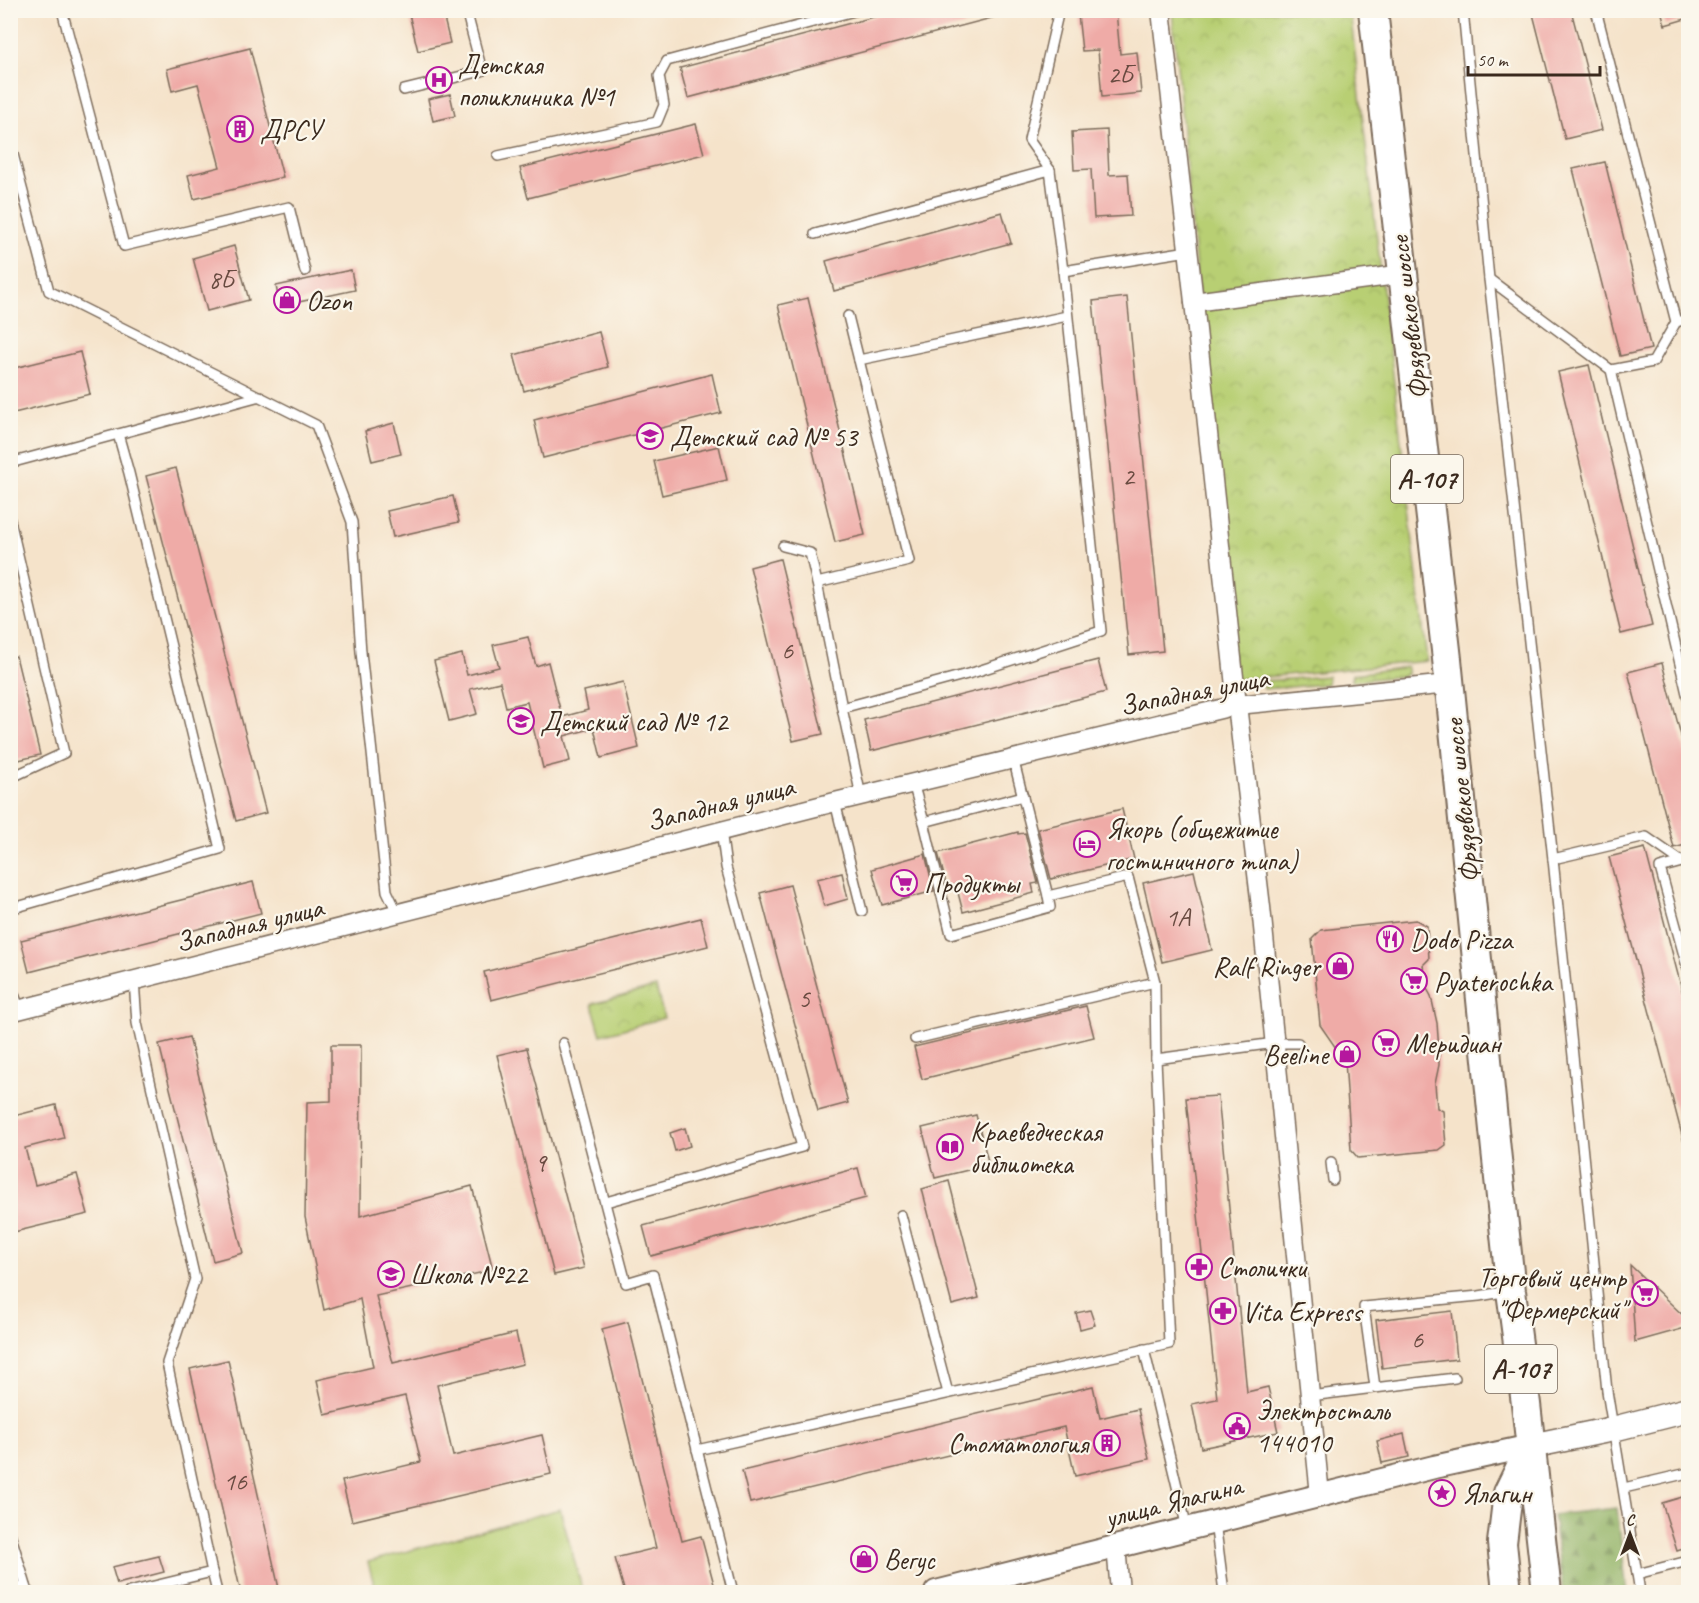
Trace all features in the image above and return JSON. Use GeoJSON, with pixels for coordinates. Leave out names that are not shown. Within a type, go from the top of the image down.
{"type":"FeatureCollection","features":[{"type":"Feature","properties":{"kind":"highway","name":"Фрязевское шоссе"},"geometry":{"type":"LineString","coordinates":[[1373,10],[1449,684],[1511,1291],[1547,1593]]}},
{"type":"Feature","properties":{"kind":"highway"},"geometry":{"type":"LineString","coordinates":[[1507,1593],[1503,1543],[1508,1493],[1531,1446]]}},
{"type":"Feature","properties":{"kind":"main road"},"geometry":{"type":"LineString","coordinates":[[1531,1446],[1689,1410]]}},
{"type":"Feature","properties":{"kind":"street"},"geometry":{"type":"LineString","coordinates":[[1161,10],[1261,907],[1320,1495]]}},
{"type":"Feature","properties":{"kind":"street"},"geometry":{"type":"LineString","coordinates":[[1194,302],[1404,274]]}},
{"type":"Feature","properties":{"kind":"street","name":"Западная улица"},"geometry":{"type":"LineString","coordinates":[[15,1011],[720,830],[1237,705],[1449,684]]}},
{"type":"Feature","properties":{"kind":"street","name":"улица Ялагина"},"geometry":{"type":"LineString","coordinates":[[936,1593],[1320,1495],[1531,1446]]}},
{"type":"Feature","properties":{"kind":"street"},"geometry":{"type":"LineString","coordinates":[[1116,1546],[1120,1593]]}},
{"type":"Feature","properties":{"kind":"lane"},"geometry":{"type":"LineString","coordinates":[[62,10],[124,246],[289,207],[305,271]]}},
{"type":"Feature","properties":{"kind":"lane"},"geometry":{"type":"LineString","coordinates":[[404,90],[482,71],[466,10]]}},
{"type":"Feature","properties":{"kind":"lane"},"geometry":{"type":"LineString","coordinates":[[498,156],[657,122],[664,105],[659,76],[667,62],[858,10]]}},
{"type":"Feature","properties":{"kind":"lane"},"geometry":{"type":"LineString","coordinates":[[842,708],[975,672],[1101,631],[1063,271],[1050,170],[1029,140],[1059,10]]}},
{"type":"Feature","properties":{"kind":"lane"},"geometry":{"type":"LineString","coordinates":[[1463,10],[1489,279],[1553,860],[1607,1391],[1640,1593]]}},
{"type":"Feature","properties":{"kind":"lane"},"geometry":{"type":"LineString","coordinates":[[1596,10],[1676,322],[1653,362],[1611,370]]}},
{"type":"Feature","properties":{"kind":"lane"},"geometry":{"type":"LineString","coordinates":[[10,143],[49,291],[316,425],[352,522],[361,652],[387,891],[398,914]]}},
{"type":"Feature","properties":{"kind":"lane"},"geometry":{"type":"LineString","coordinates":[[815,234],[1050,170]]}},
{"type":"Feature","properties":{"kind":"lane"},"geometry":{"type":"LineString","coordinates":[[1063,271],[1188,250]]}},
{"type":"Feature","properties":{"kind":"lane"},"geometry":{"type":"LineString","coordinates":[[1489,279],[1611,370],[1689,698]]}},
{"type":"Feature","properties":{"kind":"lane"},"geometry":{"type":"LineString","coordinates":[[817,583],[909,561],[848,316]]}},
{"type":"Feature","properties":{"kind":"lane"},"geometry":{"type":"LineString","coordinates":[[859,360],[1067,316]]}},
{"type":"Feature","properties":{"kind":"lane"},"geometry":{"type":"LineString","coordinates":[[1676,322],[1689,319]]}},
{"type":"Feature","properties":{"kind":"lane"},"geometry":{"type":"LineString","coordinates":[[10,463],[260,396]]}},
{"type":"Feature","properties":{"kind":"lane"},"geometry":{"type":"LineString","coordinates":[[10,909],[220,849],[118,434]]}},
{"type":"Feature","properties":{"kind":"lane"},"geometry":{"type":"LineString","coordinates":[[10,520],[64,753],[10,778]]}},
{"type":"Feature","properties":{"kind":"lane"},"geometry":{"type":"LineString","coordinates":[[783,546],[810,553],[861,796]]}},
{"type":"Feature","properties":{"kind":"lane"},"geometry":{"type":"LineString","coordinates":[[913,783],[951,934],[1050,907],[1013,758]]}},
{"type":"Feature","properties":{"kind":"lane"},"geometry":{"type":"LineString","coordinates":[[924,822],[1023,796]]}},
{"type":"Feature","properties":{"kind":"lane"},"geometry":{"type":"LineString","coordinates":[[835,802],[862,911]]}},
{"type":"Feature","properties":{"kind":"lane"},"geometry":{"type":"LineString","coordinates":[[606,1202],[802,1147],[726,867],[720,830]]}},
{"type":"Feature","properties":{"kind":"lane"},"geometry":{"type":"LineString","coordinates":[[1553,860],[1646,837],[1685,861]]}},
{"type":"Feature","properties":{"kind":"lane"},"geometry":{"type":"LineString","coordinates":[[1685,861],[1660,868],[1689,970]]}},
{"type":"Feature","properties":{"kind":"lane"},"geometry":{"type":"LineString","coordinates":[[697,1450],[1168,1344],[1155,982],[1128,877],[1048,896]]}},
{"type":"Feature","properties":{"kind":"lane"},"geometry":{"type":"LineString","coordinates":[[134,980],[137,1023],[195,1279],[167,1363],[217,1593]]}},
{"type":"Feature","properties":{"kind":"lane"},"geometry":{"type":"LineString","coordinates":[[915,1039],[1155,982]]}},
{"type":"Feature","properties":{"kind":"lane"},"geometry":{"type":"LineString","coordinates":[[10,984],[15,1011]]}},
{"type":"Feature","properties":{"kind":"lane"},"geometry":{"type":"LineString","coordinates":[[563,1043],[626,1282],[654,1275],[733,1593]]}},
{"type":"Feature","properties":{"kind":"lane"},"geometry":{"type":"LineString","coordinates":[[1156,1059],[1275,1043],[1298,1043]]}},
{"type":"Feature","properties":{"kind":"lane"},"geometry":{"type":"LineString","coordinates":[[1331,1162],[1333,1180]]}},
{"type":"Feature","properties":{"kind":"lane"},"geometry":{"type":"LineString","coordinates":[[901,1215],[948,1393]]}},
{"type":"Feature","properties":{"kind":"lane"},"geometry":{"type":"LineString","coordinates":[[1375,1387],[1364,1307],[1511,1291]]}},
{"type":"Feature","properties":{"kind":"lane"},"geometry":{"type":"LineString","coordinates":[[1144,1349],[1187,1529]]}},
{"type":"Feature","properties":{"kind":"lane"},"geometry":{"type":"LineString","coordinates":[[1310,1396],[1455,1378]]}},
{"type":"Feature","properties":{"kind":"lane"},"geometry":{"type":"LineString","coordinates":[[1624,1488],[1689,1473]]}},
{"type":"Feature","properties":{"kind":"lane"},"geometry":{"type":"LineString","coordinates":[[1215,1522],[1224,1593]]}},
{"type":"Feature","properties":{"kind":"lane"},"geometry":{"type":"LineString","coordinates":[[10,1533],[27,1589],[10,1590]]}},
{"type":"Feature","properties":{"kind":"lane"},"geometry":{"type":"LineString","coordinates":[[1637,1574],[1689,1561]]}},
{"type":"Feature","properties":{"kind":"lane"},"geometry":{"type":"LineString","coordinates":[[129,1593],[212,1572]]}},
{"type":"Feature","properties":{"kind":"green space"},"geometry":{"type":"Polygon","coordinates":[[[1172,11],[1350,11],[1427,661],[1234,680],[1172,11]]]}},
{"type":"Feature","properties":{"kind":"green space"},"geometry":{"type":"Polygon","coordinates":[[[1407,667],[1407,674],[1403,676],[1352,681],[1353,674],[1407,667]]]}},
{"type":"Feature","properties":{"kind":"green space"},"geometry":{"type":"Polygon","coordinates":[[[1328,676],[1327,684],[1264,689],[1263,681],[1328,676]]]}},
{"type":"Feature","properties":{"kind":"green space"},"geometry":{"type":"Polygon","coordinates":[[[656,987],[664,1018],[601,1035],[592,1004],[656,987]]]}},
{"type":"Feature","properties":{"kind":"green space"},"geometry":{"type":"Polygon","coordinates":[[[1617,1508],[1627,1592],[1563,1592],[1553,1515],[1617,1508]]]}},
{"type":"Feature","properties":{"kind":"green space"},"geometry":{"type":"Polygon","coordinates":[[[560,1509],[583,1592],[376,1592],[368,1562],[560,1509]]]}},
{"type":"Feature","properties":{"kind":"building"},"geometry":{"type":"Polygon","coordinates":[[[408,10],[442,10],[450,43],[418,51],[408,10]]]}},
{"type":"Feature","properties":{"kind":"building"},"geometry":{"type":"Polygon","coordinates":[[[900,10],[1002,10],[1003,15],[688,98],[680,68],[900,10]]]}},
{"type":"Feature","properties":{"kind":"building"},"geometry":{"type":"Polygon","coordinates":[[[1532,10],[1571,10],[1602,130],[1565,139],[1532,10]]]}},
{"type":"Feature","properties":{"kind":"building"},"geometry":{"type":"Polygon","coordinates":[[[1661,10],[1689,10],[1689,18],[1665,25],[1661,10]]]}},
{"type":"Feature","properties":{"kind":"building"},"geometry":{"type":"Polygon","coordinates":[[[1116,11],[1120,54],[1137,52],[1141,93],[1102,97],[1098,50],[1082,51],[1078,14],[1116,11]]]}},
{"type":"Feature","properties":{"kind":"building","name":"ДРСУ"},"geometry":{"type":"Polygon","coordinates":[[[250,48],[283,177],[194,199],[188,175],[220,167],[198,84],[172,91],[167,69],[250,48]]]}},
{"type":"Feature","properties":{"kind":"building"},"geometry":{"type":"Polygon","coordinates":[[[450,94],[455,116],[433,121],[428,99],[450,94]]]}},
{"type":"Feature","properties":{"kind":"building"},"geometry":{"type":"Polygon","coordinates":[[[696,124],[704,154],[528,198],[520,168],[696,124]]]}},
{"type":"Feature","properties":{"kind":"building"},"geometry":{"type":"Polygon","coordinates":[[[1107,130],[1109,175],[1128,174],[1131,216],[1094,218],[1091,169],[1074,170],[1072,132],[1107,130]]]}},
{"type":"Feature","properties":{"kind":"building"},"geometry":{"type":"Polygon","coordinates":[[[1605,162],[1651,349],[1620,356],[1573,169],[1605,162]]]}},
{"type":"Feature","properties":{"kind":"building"},"geometry":{"type":"Polygon","coordinates":[[[1002,212],[1011,243],[834,291],[826,261],[1002,212]]]}},
{"type":"Feature","properties":{"kind":"building"},"geometry":{"type":"Polygon","coordinates":[[[234,246],[249,300],[207,311],[193,258],[234,246]]]}},
{"type":"Feature","properties":{"kind":"building"},"geometry":{"type":"Polygon","coordinates":[[[351,270],[355,290],[280,306],[276,286],[351,270]]]}},
{"type":"Feature","properties":{"kind":"building"},"geometry":{"type":"Polygon","coordinates":[[[1127,297],[1163,651],[1129,655],[1093,301],[1127,297]]]}},
{"type":"Feature","properties":{"kind":"building"},"geometry":{"type":"Polygon","coordinates":[[[808,298],[865,535],[835,542],[778,305],[808,298]]]}},
{"type":"Feature","properties":{"kind":"building"},"geometry":{"type":"Polygon","coordinates":[[[599,332],[608,367],[524,391],[514,355],[599,332]]]}},
{"type":"Feature","properties":{"kind":"building"},"geometry":{"type":"Polygon","coordinates":[[[80,352],[90,394],[10,414],[10,369],[80,352]]]}},
{"type":"Feature","properties":{"kind":"building"},"geometry":{"type":"Polygon","coordinates":[[[1589,365],[1652,626],[1621,634],[1558,372],[1589,365]]]}},
{"type":"Feature","properties":{"kind":"building"},"geometry":{"type":"Polygon","coordinates":[[[712,374],[721,413],[543,458],[534,420],[712,374]]]}},
{"type":"Feature","properties":{"kind":"building"},"geometry":{"type":"Polygon","coordinates":[[[394,423],[401,454],[372,461],[365,431],[394,423]]]}},
{"type":"Feature","properties":{"kind":"building"},"geometry":{"type":"Polygon","coordinates":[[[719,446],[727,480],[662,495],[654,461],[719,446]]]}},
{"type":"Feature","properties":{"kind":"building"},"geometry":{"type":"Polygon","coordinates":[[[176,468],[266,813],[236,821],[146,476],[176,468]]]}},
{"type":"Feature","properties":{"kind":"building"},"geometry":{"type":"Polygon","coordinates":[[[453,496],[459,522],[393,537],[387,511],[453,496]]]}},
{"type":"Feature","properties":{"kind":"building"},"geometry":{"type":"Polygon","coordinates":[[[780,559],[823,734],[793,741],[750,567],[780,559]]]}},
{"type":"Feature","properties":{"kind":"building"},"geometry":{"type":"Polygon","coordinates":[[[528,637],[536,666],[548,662],[562,717],[588,710],[584,691],[623,682],[639,748],[601,758],[594,728],[564,736],[570,761],[543,768],[527,702],[506,707],[500,682],[470,689],[477,714],[449,721],[434,661],[462,654],[467,675],[499,667],[493,645],[528,637]]]}},
{"type":"Feature","properties":{"kind":"building"},"geometry":{"type":"Polygon","coordinates":[[[16,656],[40,755],[10,762],[10,657],[16,656]]]}},
{"type":"Feature","properties":{"kind":"building"},"geometry":{"type":"Polygon","coordinates":[[[1098,660],[1106,692],[871,751],[864,720],[1098,660]]]}},
{"type":"Feature","properties":{"kind":"building"},"geometry":{"type":"Polygon","coordinates":[[[1662,663],[1689,766],[1689,844],[1674,848],[1628,672],[1662,663]]]}},
{"type":"Feature","properties":{"kind":"building","name":"Якорь (общежитие гостиничного типа)"},"geometry":{"type":"Polygon","coordinates":[[[1122,809],[1134,859],[1051,879],[1038,829],[1122,809]]]}},
{"type":"Feature","properties":{"kind":"building"},"geometry":{"type":"Polygon","coordinates":[[[1018,832],[1018,834],[1025,833],[1038,883],[1032,884],[1034,893],[963,912],[956,885],[947,887],[938,853],[1018,832]]]}},
{"type":"Feature","properties":{"kind":"building"},"geometry":{"type":"Polygon","coordinates":[[[1645,848],[1689,1017],[1689,1142],[1684,1143],[1609,857],[1645,848]]]}},
{"type":"Feature","properties":{"kind":"building"},"geometry":{"type":"Polygon","coordinates":[[[925,854],[934,891],[882,905],[872,869],[925,854]]]}},
{"type":"Feature","properties":{"kind":"building"},"geometry":{"type":"Polygon","coordinates":[[[1194,871],[1212,950],[1162,962],[1143,883],[1194,871]]]}},
{"type":"Feature","properties":{"kind":"building"},"geometry":{"type":"Polygon","coordinates":[[[842,873],[848,899],[824,906],[817,879],[842,873]]]}},
{"type":"Feature","properties":{"kind":"building"},"geometry":{"type":"Polygon","coordinates":[[[253,882],[261,913],[29,972],[21,940],[253,882]]]}},
{"type":"Feature","properties":{"kind":"building"},"geometry":{"type":"Polygon","coordinates":[[[790,885],[848,1103],[818,1111],[760,893],[790,885]]]}},
{"type":"Feature","properties":{"kind":"building"},"geometry":{"type":"Polygon","coordinates":[[[701,918],[708,946],[491,1000],[484,972],[701,918]]]}},
{"type":"Feature","properties":{"kind":"building","name":"Меридиан"},"geometry":{"type":"Polygon","coordinates":[[[1416,920],[1427,926],[1429,959],[1423,965],[1426,987],[1431,996],[1437,1023],[1439,1065],[1435,1084],[1437,1108],[1443,1111],[1446,1145],[1439,1150],[1358,1158],[1351,1150],[1345,1061],[1320,1025],[1312,939],[1321,930],[1416,920]]]}},
{"type":"Feature","properties":{"kind":"building"},"geometry":{"type":"Polygon","coordinates":[[[1086,1006],[1094,1037],[922,1079],[914,1047],[1086,1006]]]}},
{"type":"Feature","properties":{"kind":"building"},"geometry":{"type":"Polygon","coordinates":[[[189,1037],[243,1253],[213,1261],[159,1044],[189,1037]]]}},
{"type":"Feature","properties":{"kind":"building"},"geometry":{"type":"Polygon","coordinates":[[[331,1045],[361,1045],[360,1216],[472,1186],[493,1270],[376,1296],[393,1363],[516,1333],[523,1364],[437,1385],[453,1456],[542,1435],[551,1474],[352,1521],[342,1481],[421,1462],[405,1396],[325,1415],[317,1380],[373,1367],[360,1299],[324,1310],[305,1217],[307,1102],[331,1101],[331,1045]]]}},
{"type":"Feature","properties":{"kind":"building"},"geometry":{"type":"Polygon","coordinates":[[[527,1048],[584,1268],[554,1275],[497,1055],[527,1048]]]}},
{"type":"Feature","properties":{"kind":"building"},"geometry":{"type":"Polygon","coordinates":[[[1218,1096],[1247,1392],[1268,1387],[1278,1432],[1201,1448],[1192,1404],[1217,1399],[1186,1098],[1218,1096]]]}},
{"type":"Feature","properties":{"kind":"building"},"geometry":{"type":"Polygon","coordinates":[[[56,1105],[64,1138],[25,1148],[35,1185],[77,1174],[88,1214],[10,1233],[10,1117],[56,1105]]]}},
{"type":"Feature","properties":{"kind":"building"},"geometry":{"type":"Polygon","coordinates":[[[976,1115],[989,1165],[935,1178],[922,1128],[976,1115]]]}},
{"type":"Feature","properties":{"kind":"building"},"geometry":{"type":"Polygon","coordinates":[[[685,1128],[690,1146],[675,1151],[670,1133],[685,1128]]]}},
{"type":"Feature","properties":{"kind":"building"},"geometry":{"type":"Polygon","coordinates":[[[858,1168],[866,1198],[651,1256],[643,1226],[858,1168]]]}},
{"type":"Feature","properties":{"kind":"building"},"geometry":{"type":"Polygon","coordinates":[[[949,1181],[979,1298],[952,1305],[922,1189],[949,1181]]]}},
{"type":"Feature","properties":{"kind":"building","name":"Торговый центр \"Фермерский\""},"geometry":{"type":"Polygon","coordinates":[[[1630,1265],[1689,1321],[1689,1327],[1635,1342],[1630,1265]]]}},
{"type":"Feature","properties":{"kind":"building"},"geometry":{"type":"Polygon","coordinates":[[[1090,1310],[1095,1325],[1080,1329],[1076,1313],[1090,1310]]]}},
{"type":"Feature","properties":{"kind":"building"},"geometry":{"type":"Polygon","coordinates":[[[1452,1311],[1457,1359],[1382,1368],[1376,1320],[1452,1311]]]}},
{"type":"Feature","properties":{"kind":"building"},"geometry":{"type":"Polygon","coordinates":[[[628,1322],[682,1541],[701,1536],[715,1588],[695,1593],[625,1593],[615,1558],[656,1548],[602,1329],[628,1322]]]}},
{"type":"Feature","properties":{"kind":"building"},"geometry":{"type":"Polygon","coordinates":[[[228,1360],[280,1593],[241,1593],[190,1369],[228,1360]]]}},
{"type":"Feature","properties":{"kind":"building"},"geometry":{"type":"Polygon","coordinates":[[[1093,1386],[1100,1418],[1138,1409],[1149,1459],[1075,1476],[1064,1427],[750,1503],[742,1471],[1093,1386]]]}},
{"type":"Feature","properties":{"kind":"building"},"geometry":{"type":"Polygon","coordinates":[[[1404,1434],[1409,1457],[1382,1463],[1377,1441],[1404,1434]]]}},
{"type":"Feature","properties":{"kind":"building"},"geometry":{"type":"Polygon","coordinates":[[[1689,1495],[1689,1547],[1677,1551],[1662,1503],[1689,1495]]]}},
{"type":"Feature","properties":{"kind":"building"},"geometry":{"type":"Polygon","coordinates":[[[159,1556],[164,1572],[117,1584],[112,1567],[159,1556]]]}},
{"type":"Feature","properties":{"kind":"place","name":"Детская поликлиника №1"},"geometry":{"type":"Point","coordinates":[439,80]}},
{"type":"Feature","properties":{"kind":"place","name":"ДРСУ"},"geometry":{"type":"Point","coordinates":[240,129]}},
{"type":"Feature","properties":{"kind":"place","name":"Ozon"},"geometry":{"type":"Point","coordinates":[287,300]}},
{"type":"Feature","properties":{"kind":"place","name":"Детский сад № 53"},"geometry":{"type":"Point","coordinates":[650,436]}},
{"type":"Feature","properties":{"kind":"place","name":"Детский сад № 12"},"geometry":{"type":"Point","coordinates":[521,721]}},
{"type":"Feature","properties":{"kind":"place","name":"Якорь (общежитие гостиничного типа)"},"geometry":{"type":"Point","coordinates":[1087,844]}},
{"type":"Feature","properties":{"kind":"place","name":"Продукты"},"geometry":{"type":"Point","coordinates":[904,883]}},
{"type":"Feature","properties":{"kind":"place","name":"Dodo Pizza"},"geometry":{"type":"Point","coordinates":[1390,939]}},
{"type":"Feature","properties":{"kind":"place","name":"Ralf Ringer"},"geometry":{"type":"Point","coordinates":[1340,966]}},
{"type":"Feature","properties":{"kind":"place","name":"Pyaterochka"},"geometry":{"type":"Point","coordinates":[1414,981]}},
{"type":"Feature","properties":{"kind":"place","name":"Меридиан"},"geometry":{"type":"Point","coordinates":[1386,1043]}},
{"type":"Feature","properties":{"kind":"place","name":"Beeline"},"geometry":{"type":"Point","coordinates":[1347,1054]}},
{"type":"Feature","properties":{"kind":"place","name":"Краеведческая библиотека"},"geometry":{"type":"Point","coordinates":[950,1147]}},
{"type":"Feature","properties":{"kind":"place","name":"Столички"},"geometry":{"type":"Point","coordinates":[1199,1267]}},
{"type":"Feature","properties":{"kind":"place","name":"Школа №22"},"geometry":{"type":"Point","coordinates":[391,1274]}},
{"type":"Feature","properties":{"kind":"place","name":"Торговый центр \"Фермерский\""},"geometry":{"type":"Point","coordinates":[1645,1293]}},
{"type":"Feature","properties":{"kind":"place","name":"Vita Express"},"geometry":{"type":"Point","coordinates":[1223,1311]}},
{"type":"Feature","properties":{"kind":"place","name":"Электросталь 144010"},"geometry":{"type":"Point","coordinates":[1237,1426]}},
{"type":"Feature","properties":{"kind":"place","name":"Стоматология"},"geometry":{"type":"Point","coordinates":[1107,1443]}},
{"type":"Feature","properties":{"kind":"place","name":"Ялагин"},"geometry":{"type":"Point","coordinates":[1442,1493]}},
{"type":"Feature","properties":{"kind":"place","name":"Вегус"},"geometry":{"type":"Point","coordinates":[864,1559]}}]}
